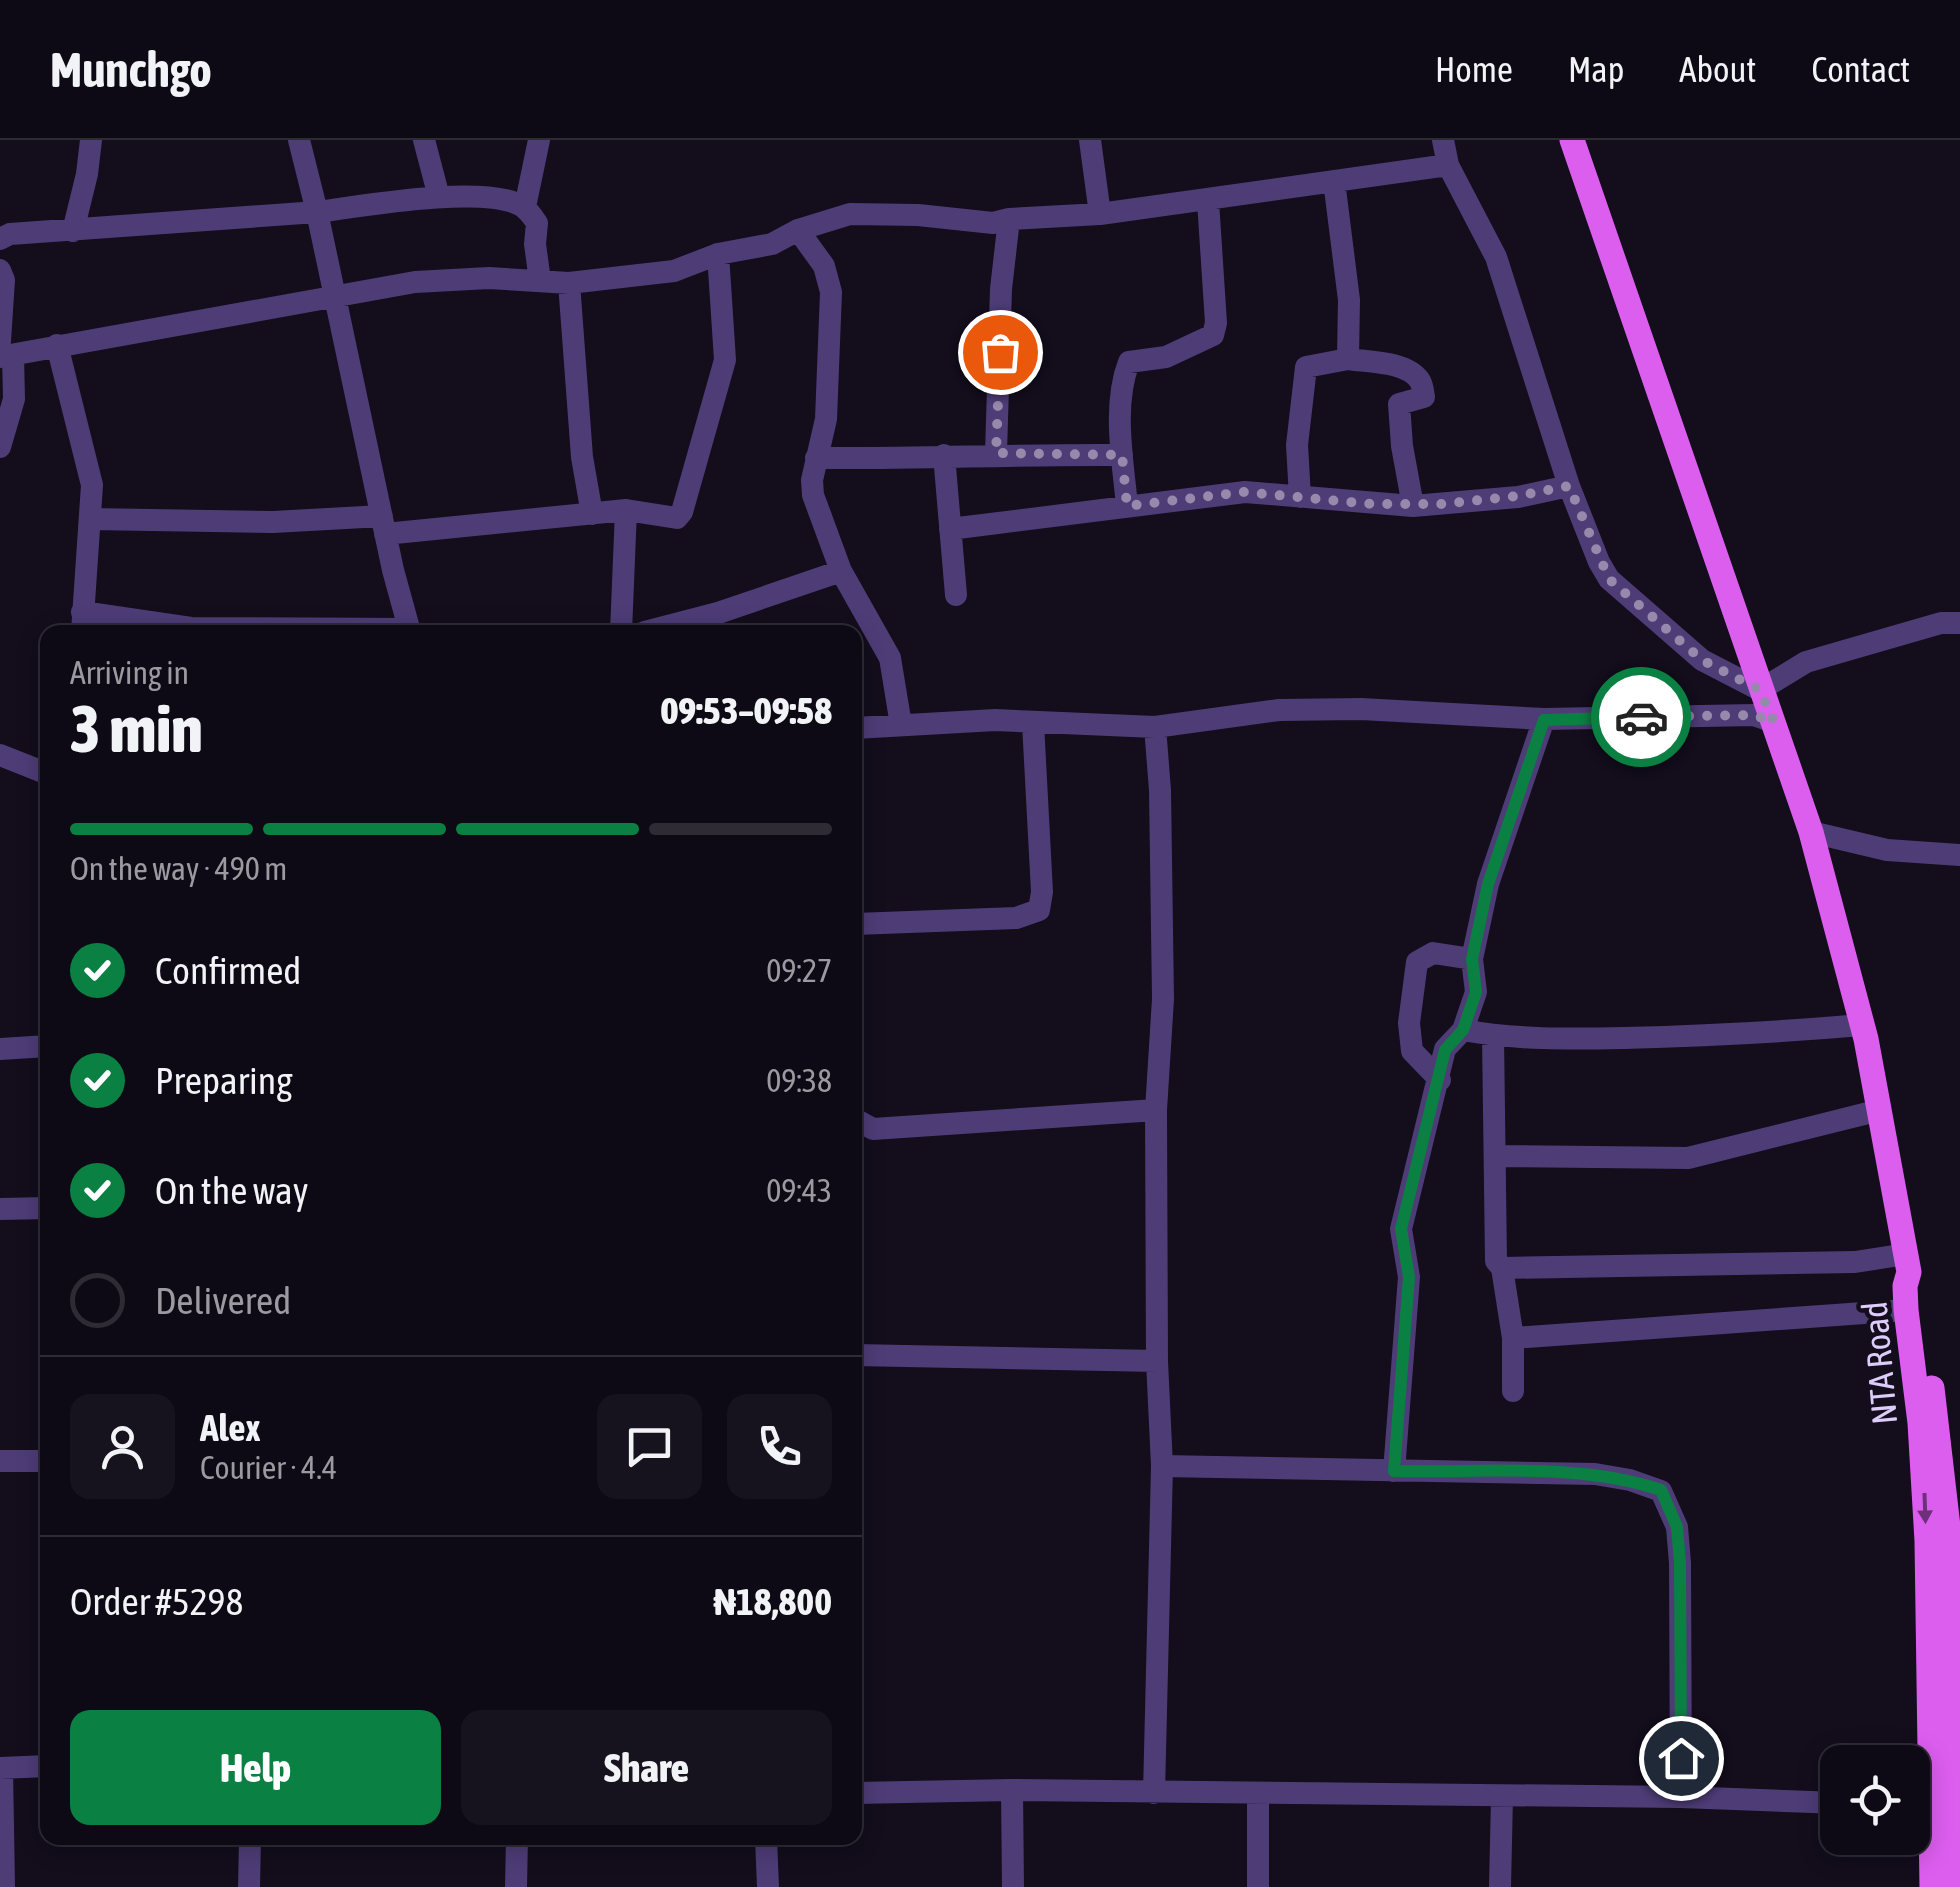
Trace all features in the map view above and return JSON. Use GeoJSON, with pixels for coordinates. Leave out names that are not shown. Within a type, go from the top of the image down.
{"type":"FeatureCollection","features":[{"type":"Feature","properties":{"kind":"main road"},"geometry":{"type":"LineString","coordinates":[[1572,140],[1811,832],[1862,1025],[1907,1263]]}},
{"type":"Feature","properties":{"kind":"main road","name":"NTA Road"},"geometry":{"type":"LineString","coordinates":[[1907,1263],[1906,1310],[1924,1474],[1939,1806],[1954,1887]]}},
{"type":"Feature","properties":{"kind":"main road","name":"NTA Road"},"geometry":{"type":"LineString","coordinates":[[1907,1263],[1917,1283],[1924,1324],[1950,1544],[1932,1887]]}},
{"type":"Feature","properties":{"kind":"street"},"geometry":{"type":"LineString","coordinates":[[73,231],[91,140]]}},
{"type":"Feature","properties":{"kind":"street"},"geometry":{"type":"LineString","coordinates":[[299,140],[409,625]]}},
{"type":"Feature","properties":{"kind":"street"},"geometry":{"type":"LineString","coordinates":[[424,140],[440,197]]}},
{"type":"Feature","properties":{"kind":"street"},"geometry":{"type":"LineString","coordinates":[[525,207],[538,140]]}},
{"type":"Feature","properties":{"kind":"street"},"geometry":{"type":"LineString","coordinates":[[1090,140],[1100,214]]}},
{"type":"Feature","properties":{"kind":"street"},"geometry":{"type":"LineString","coordinates":[[1443,140],[1448,165],[1496,257],[1569,486],[1609,579],[1702,660],[1760,690],[1806,662],[1941,623],[1960,623]]}},
{"type":"Feature","properties":{"kind":"street"},"geometry":{"type":"LineString","coordinates":[[4,351],[415,282],[488,278],[570,282],[674,271],[718,254],[772,244],[798,230],[850,214],[918,214],[993,222],[1100,214],[1448,165]]}},
{"type":"Feature","properties":{"kind":"street"},"geometry":{"type":"LineString","coordinates":[[1334,180],[1348,300],[1348,359]]}},
{"type":"Feature","properties":{"kind":"street"},"geometry":{"type":"LineString","coordinates":[[0,240],[10,234],[317,212],[440,197],[508,200],[525,207],[538,224],[535,244],[540,282]]}},
{"type":"Feature","properties":{"kind":"street"},"geometry":{"type":"LineString","coordinates":[[1127,506],[1122,390],[1129,362],[1166,358],[1213,335],[1216,324],[1208,201]]}},
{"type":"Feature","properties":{"kind":"street"},"geometry":{"type":"LineString","coordinates":[[996,453],[1001,288],[1009,219]]}},
{"type":"Feature","properties":{"kind":"street"},"geometry":{"type":"LineString","coordinates":[[798,230],[824,266],[831,292],[826,419],[816,458],[813,496],[841,571],[890,658],[901,724]]}},
{"type":"Feature","properties":{"kind":"street"},"geometry":{"type":"LineString","coordinates":[[91,519],[384,525],[626,510],[676,518],[682,512],[725,360],[718,254]]}},
{"type":"Feature","properties":{"kind":"street"},"geometry":{"type":"LineString","coordinates":[[0,270],[4,280],[4,351],[14,398],[0,447]]}},
{"type":"Feature","properties":{"kind":"street"},"geometry":{"type":"LineString","coordinates":[[570,282],[582,457],[592,514]]}},
{"type":"Feature","properties":{"kind":"street"},"geometry":{"type":"LineString","coordinates":[[57,345],[92,485],[82,622],[122,625]]}},
{"type":"Feature","properties":{"kind":"street"},"geometry":{"type":"LineString","coordinates":[[1300,496],[1297,445],[1306,367],[1348,359],[1393,366],[1420,380],[1424,397],[1399,404],[1402,446],[1414,506]]}},
{"type":"Feature","properties":{"kind":"street"},"geometry":{"type":"LineString","coordinates":[[816,458],[996,453],[1122,455]]}},
{"type":"Feature","properties":{"kind":"street"},"geometry":{"type":"LineString","coordinates":[[944,456],[956,595]]}},
{"type":"Feature","properties":{"kind":"street"},"geometry":{"type":"LineString","coordinates":[[950,530],[1244,492],[1414,506],[1482,501],[1569,486]]}},
{"type":"Feature","properties":{"kind":"street"},"geometry":{"type":"LineString","coordinates":[[621,625],[626,510]]}},
{"type":"Feature","properties":{"kind":"street"},"geometry":{"type":"LineString","coordinates":[[671,625],[841,571]]}},
{"type":"Feature","properties":{"kind":"street"},"geometry":{"type":"LineString","coordinates":[[862,727],[995,720],[1155,727],[1256,713],[1361,709],[1544,720],[1754,715],[1774,722]]}},
{"type":"Feature","properties":{"kind":"street"},"geometry":{"type":"LineString","coordinates":[[1394,1471],[1409,1277],[1401,1229],[1445,1050],[1463,1030],[1476,992],[1472,959],[1488,884],[1544,720]]}},
{"type":"Feature","properties":{"kind":"street"},"geometry":{"type":"LineString","coordinates":[[862,924],[1016,918],[1039,910],[1042,892],[1032,723]]}},
{"type":"Feature","properties":{"kind":"street"},"geometry":{"type":"LineString","coordinates":[[1154,1792],[1162,1466],[1157,1361],[1156,1110],[1163,999],[1160,790],[1155,727]]}},
{"type":"Feature","properties":{"kind":"street"},"geometry":{"type":"LineString","coordinates":[[0,755],[40,771]]}},
{"type":"Feature","properties":{"kind":"street"},"geometry":{"type":"LineString","coordinates":[[1811,832],[1887,850],[1960,854]]}},
{"type":"Feature","properties":{"kind":"street"},"geometry":{"type":"LineString","coordinates":[[1440,1080],[1412,1051],[1410,1023],[1417,962],[1433,953],[1472,959]]}},
{"type":"Feature","properties":{"kind":"street"},"geometry":{"type":"LineString","coordinates":[[1463,1030],[1494,1036],[1575,1038],[1753,1035],[1862,1025]]}},
{"type":"Feature","properties":{"kind":"street"},"geometry":{"type":"LineString","coordinates":[[1494,1036],[1496,1262],[1502,1268],[1512,1338],[1512,1391]]}},
{"type":"Feature","properties":{"kind":"street"},"geometry":{"type":"LineString","coordinates":[[0,1049],[40,1046]]}},
{"type":"Feature","properties":{"kind":"street"},"geometry":{"type":"LineString","coordinates":[[862,1123],[872,1129],[1156,1110]]}},
{"type":"Feature","properties":{"kind":"street"},"geometry":{"type":"LineString","coordinates":[[1498,1156],[1688,1158],[1880,1110]]}},
{"type":"Feature","properties":{"kind":"street"},"geometry":{"type":"LineString","coordinates":[[0,1209],[40,1208]]}},
{"type":"Feature","properties":{"kind":"street"},"geometry":{"type":"LineString","coordinates":[[1502,1268],[1907,1263]]}},
{"type":"Feature","properties":{"kind":"street"},"geometry":{"type":"LineString","coordinates":[[1512,1338],[1906,1310]]}},
{"type":"Feature","properties":{"kind":"street"},"geometry":{"type":"LineString","coordinates":[[862,1355],[1157,1361]]}},
{"type":"Feature","properties":{"kind":"street"},"geometry":{"type":"LineString","coordinates":[[0,1460],[40,1461]]}},
{"type":"Feature","properties":{"kind":"street"},"geometry":{"type":"LineString","coordinates":[[1162,1466],[1594,1474],[1661,1490],[1677,1527],[1680,1563],[1681,1797]]}},
{"type":"Feature","properties":{"kind":"street"},"geometry":{"type":"LineString","coordinates":[[4,1887],[1,1768],[40,1766]]}},
{"type":"Feature","properties":{"kind":"street"},"geometry":{"type":"LineString","coordinates":[[1012,1790],[1013,1887]]}},
{"type":"Feature","properties":{"kind":"street"},"geometry":{"type":"LineString","coordinates":[[862,1793],[1012,1790],[1681,1797],[1820,1802]]}},
{"type":"Feature","properties":{"kind":"street"},"geometry":{"type":"LineString","coordinates":[[1258,1793],[1258,1887]]}},
{"type":"Feature","properties":{"kind":"street"},"geometry":{"type":"LineString","coordinates":[[1500,1887],[1502,1797]]}},
{"type":"Feature","properties":{"kind":"street"},"geometry":{"type":"LineString","coordinates":[[249,1887],[250,1845]]}},
{"type":"Feature","properties":{"kind":"street"},"geometry":{"type":"LineString","coordinates":[[516,1887],[517,1845]]}},
{"type":"Feature","properties":{"kind":"street"},"geometry":{"type":"LineString","coordinates":[[766,1845],[768,1887]]}},
{"type":"Feature","properties":{"kind":"way so far"},"geometry":{"type":"LineString","coordinates":[[1000,352],[996,453],[1122,455],[1127,506],[1244,492],[1414,506],[1518,496],[1569,486],[1609,579],[1702,660],[1760,690],[1774,722],[1754,715],[1641,717]]}},
{"type":"Feature","properties":{"kind":"route"},"geometry":{"type":"LineString","coordinates":[[1641,717],[1544,720],[1488,884],[1472,959],[1476,992],[1463,1030],[1445,1050],[1401,1229],[1409,1277],[1394,1471],[1594,1474],[1661,1490],[1677,1527],[1680,1563],[1681,1758]]}}]}
